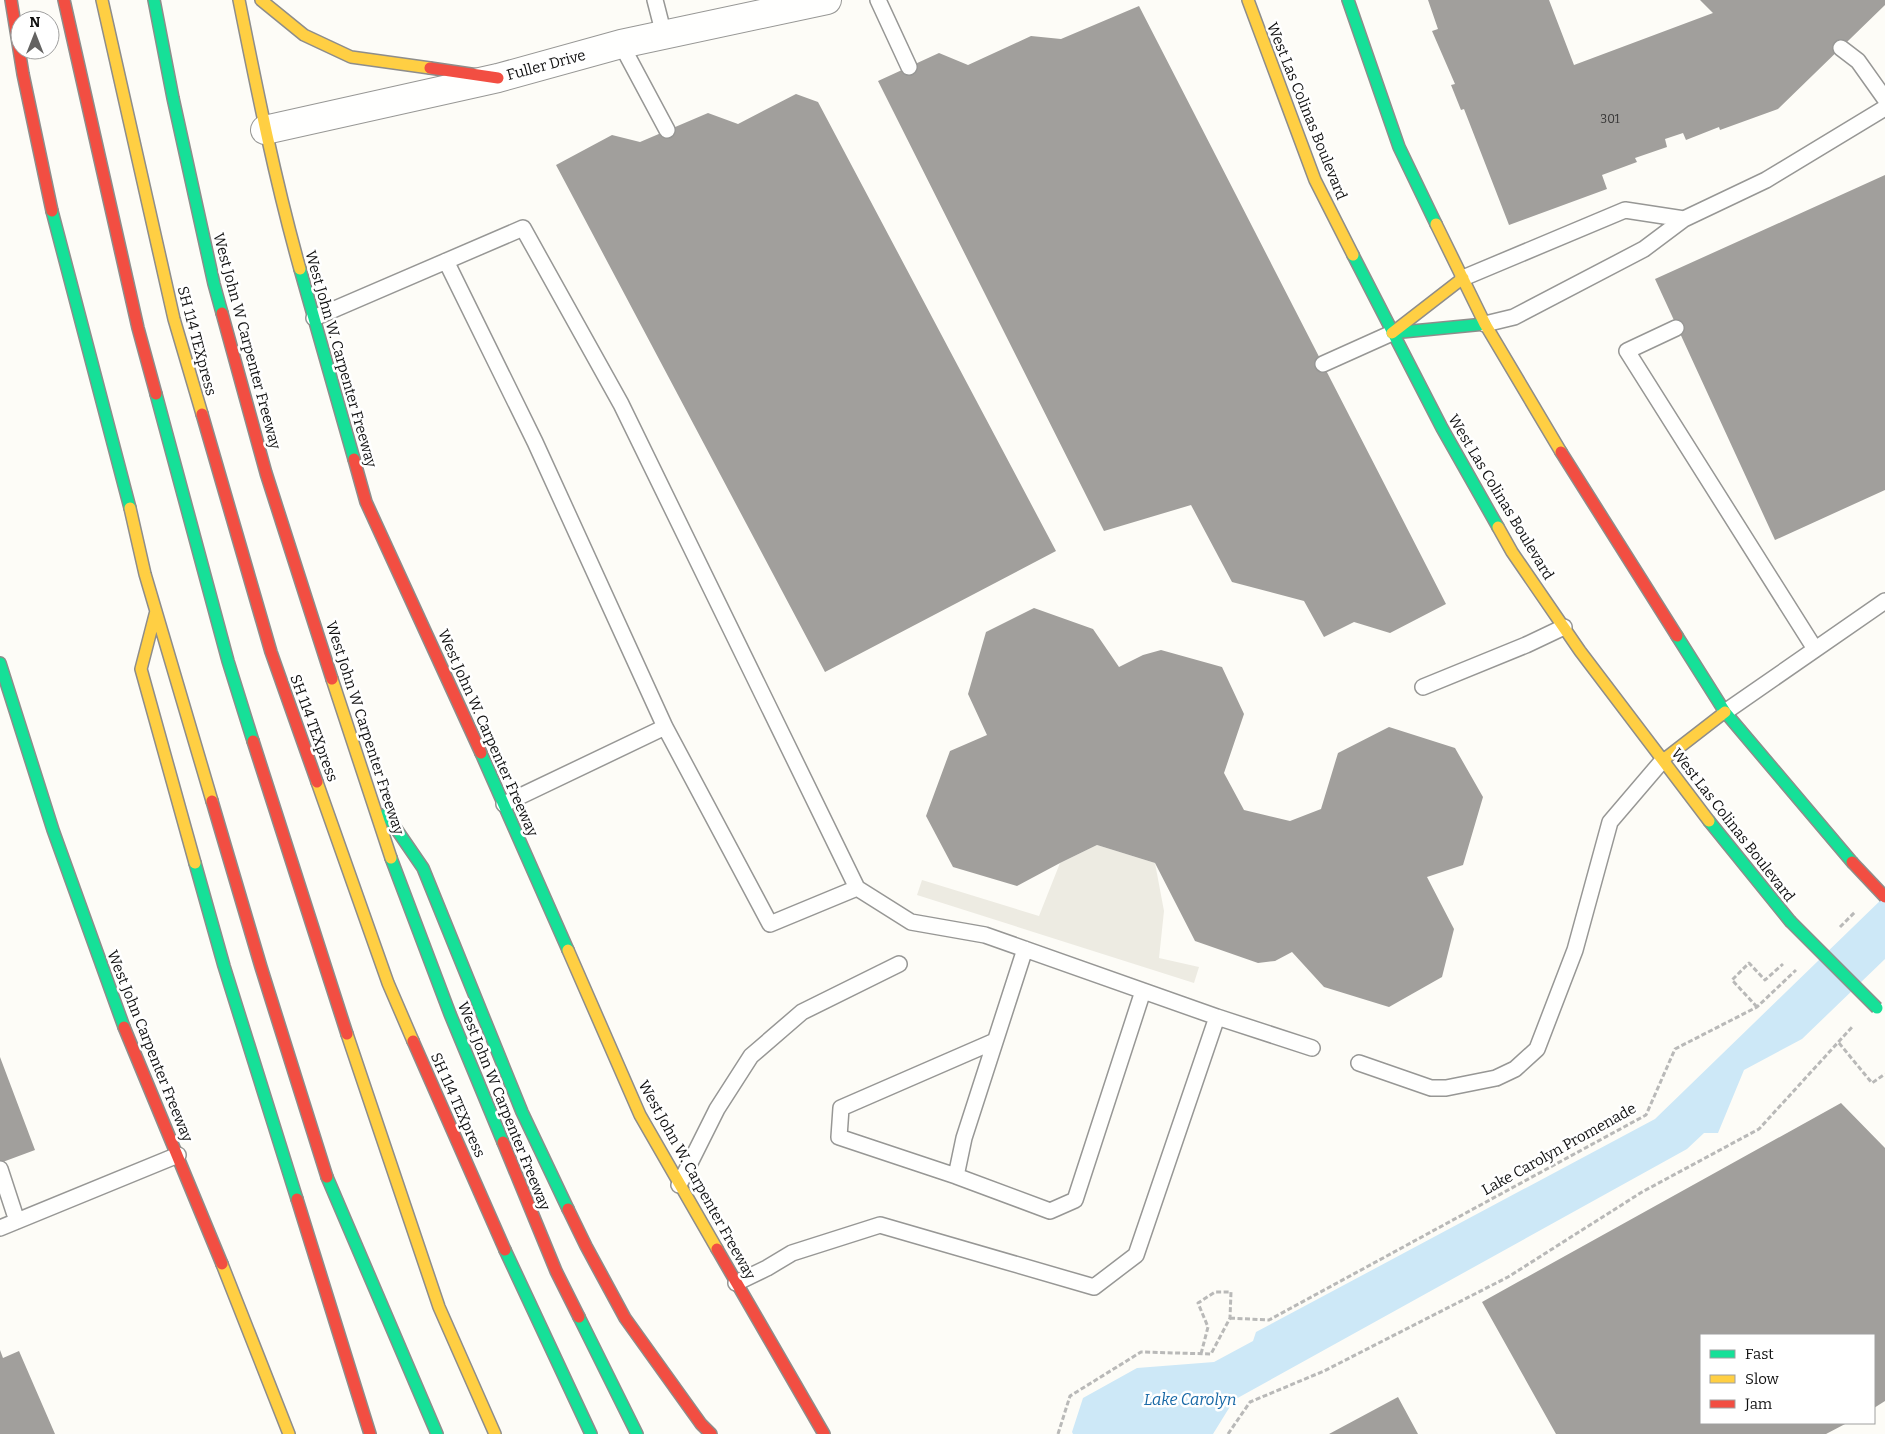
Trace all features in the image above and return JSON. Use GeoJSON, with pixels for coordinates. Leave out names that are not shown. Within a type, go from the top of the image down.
{"type":"FeatureCollection","features":[{"type":"Feature","properties":{"kind":"main road"},"geometry":{"type":"LineString","coordinates":[[11,0],[23,74],[58,238],[130,509],[145,574],[157,609],[261,967],[330,1186],[437,1434]]}},
{"type":"Feature","properties":{"kind":"main road"},"geometry":{"type":"LineString","coordinates":[[64,0],[138,328],[228,661],[334,995],[439,1307],[495,1434]]}},
{"type":"Feature","properties":{"kind":"main road","name":"SH 114 TEXpress"},"geometry":{"type":"LineString","coordinates":[[102,0],[174,319],[271,652],[388,982],[518,1279],[590,1434]]}},
{"type":"Feature","properties":{"kind":"main road","name":"West John W Carpenter Freeway"},"geometry":{"type":"LineString","coordinates":[[154,0],[173,98],[217,293],[266,473],[402,890],[450,1014],[556,1271],[637,1434]]}},
{"type":"Feature","properties":{"kind":"main road","name":"West John W. Carpenter Freeway"},"geometry":{"type":"LineString","coordinates":[[239,0],[265,130],[285,214],[366,502],[504,804],[640,1115],[824,1434]]}},
{"type":"Feature","properties":{"kind":"main road"},"geometry":{"type":"LineString","coordinates":[[260,0],[304,35],[351,57],[498,78]]}},
{"type":"Feature","properties":{"kind":"main road","name":"West Las Colinas Boulevard"},"geometry":{"type":"LineString","coordinates":[[1248,0],[1315,180],[1442,428],[1512,552],[1564,627],[1707,819],[1790,921],[1881,1012]]}},
{"type":"Feature","properties":{"kind":"main road"},"geometry":{"type":"LineString","coordinates":[[1348,0],[1399,147],[1485,324],[1549,433],[1725,712],[1852,862],[1885,897]]}},
{"type":"Feature","properties":{"kind":"main road"},"geometry":{"type":"LineString","coordinates":[[1392,333],[1463,278]]}},
{"type":"Feature","properties":{"kind":"main road"},"geometry":{"type":"LineString","coordinates":[[1392,333],[1485,324]]}},
{"type":"Feature","properties":{"kind":"main road"},"geometry":{"type":"LineString","coordinates":[[157,609],[141,669],[224,966],[370,1434]]}},
{"type":"Feature","properties":{"kind":"main road","name":"West John Carpenter Freeway"},"geometry":{"type":"LineString","coordinates":[[0,663],[53,830],[116,1005],[289,1434]]}},
{"type":"Feature","properties":{"kind":"main road"},"geometry":{"type":"LineString","coordinates":[[1663,760],[1725,712]]}},
{"type":"Feature","properties":{"kind":"main road"},"geometry":{"type":"LineString","coordinates":[[367,786],[423,868],[522,1112],[586,1246],[625,1318],[701,1424],[711,1434]]}},
{"type":"Feature","properties":{"kind":"street","name":"Fuller Drive"},"geometry":{"type":"LineString","coordinates":[[265,130],[498,78],[621,44],[827,0]]}},
{"type":"Feature","properties":{"kind":"lane"},"geometry":{"type":"LineString","coordinates":[[655,0],[664,35]]}},
{"type":"Feature","properties":{"kind":"lane"},"geometry":{"type":"LineString","coordinates":[[878,0],[909,67]]}},
{"type":"Feature","properties":{"kind":"lane"},"geometry":{"type":"LineString","coordinates":[[621,44],[666,130]]}},
{"type":"Feature","properties":{"kind":"lane"},"geometry":{"type":"LineString","coordinates":[[1841,48],[1858,61],[1885,99]]}},
{"type":"Feature","properties":{"kind":"lane"},"geometry":{"type":"LineString","coordinates":[[1485,324],[1514,317],[1644,250],[1684,219],[1766,180],[1885,108]]}},
{"type":"Feature","properties":{"kind":"lane"},"geometry":{"type":"LineString","coordinates":[[1463,278],[1625,210],[1684,219]]}},
{"type":"Feature","properties":{"kind":"lane"},"geometry":{"type":"LineString","coordinates":[[314,318],[523,228],[620,404],[857,888],[911,922],[985,935],[1217,1017],[1312,1048]]}},
{"type":"Feature","properties":{"kind":"lane"},"geometry":{"type":"LineString","coordinates":[[446,261],[535,442],[665,727],[770,924],[857,888]]}},
{"type":"Feature","properties":{"kind":"lane"},"geometry":{"type":"LineString","coordinates":[[1676,328],[1627,351],[1815,649]]}},
{"type":"Feature","properties":{"kind":"lane"},"geometry":{"type":"LineString","coordinates":[[1323,364],[1392,333]]}},
{"type":"Feature","properties":{"kind":"lane"},"geometry":{"type":"LineString","coordinates":[[1725,712],[1885,602]]}},
{"type":"Feature","properties":{"kind":"lane"},"geometry":{"type":"LineString","coordinates":[[1423,687],[1526,645],[1564,627]]}},
{"type":"Feature","properties":{"kind":"lane"},"geometry":{"type":"LineString","coordinates":[[504,804],[665,727]]}},
{"type":"Feature","properties":{"kind":"lane"},"geometry":{"type":"LineString","coordinates":[[1359,1064],[1431,1088],[1446,1088],[1496,1078],[1515,1068],[1537,1049],[1575,950],[1610,822],[1663,760]]}},
{"type":"Feature","properties":{"kind":"lane"},"geometry":{"type":"LineString","coordinates":[[956,1176],[964,1138],[1025,949]]}},
{"type":"Feature","properties":{"kind":"lane"},"geometry":{"type":"LineString","coordinates":[[679,1185],[717,1109],[752,1056],[802,1012],[899,964]]}},
{"type":"Feature","properties":{"kind":"lane"},"geometry":{"type":"LineString","coordinates":[[995,1041],[841,1108],[839,1136],[1050,1211],[1074,1200],[1143,991]]}},
{"type":"Feature","properties":{"kind":"lane"},"geometry":{"type":"LineString","coordinates":[[736,1283],[792,1253],[880,1225],[1094,1287],[1136,1255],[1217,1017]]}},
{"type":"Feature","properties":{"kind":"lane"},"geometry":{"type":"LineString","coordinates":[[0,1228],[178,1155]]}},
{"type":"Feature","properties":{"kind":"lane"},"geometry":{"type":"LineString","coordinates":[[0,1169],[17,1221]]}},
{"type":"Feature","properties":{"kind":"path"},"geometry":{"type":"LineString","coordinates":[[1835,932],[1857,911]]}},
{"type":"Feature","properties":{"kind":"path"},"geometry":{"type":"LineString","coordinates":[[1757,1007],[1732,980],[1749,963],[1765,980],[1783,964]]}},
{"type":"Feature","properties":{"kind":"path","name":"Lake Carolyn Promenade"},"geometry":{"type":"LineString","coordinates":[[1230,1318],[1268,1320],[1646,1115],[1675,1049],[1757,1007],[1800,966]]}},
{"type":"Feature","properties":{"kind":"path"},"geometry":{"type":"LineString","coordinates":[[1228,1434],[1250,1402],[1324,1371],[1508,1277],[1642,1192],[1758,1129],[1839,1043],[1872,1083],[1885,1074]]}},
{"type":"Feature","properties":{"kind":"path"},"geometry":{"type":"LineString","coordinates":[[1058,1434],[1070,1396],[1141,1352],[1201,1354],[1211,1354],[1230,1318],[1231,1292],[1215,1292],[1198,1304],[1208,1326],[1201,1354]]}},
{"type":"Feature","properties":{"kind":"shaded area"},"geometry":{"type":"Polygon","coordinates":[[[1097,845],[1155,863],[1164,911],[1159,958],[1199,967],[1194,983],[917,895],[922,880],[1039,916],[1060,863],[1097,845]]]}},
{"type":"Feature","properties":{"kind":"water","name":"Lake Carolyn"},"geometry":{"type":"Polygon","coordinates":[[[1885,896],[1885,959],[1802,1039],[1744,1070],[1718,1133],[1704,1133],[1687,1149],[1234,1400],[1213,1434],[1073,1434],[1083,1398],[1137,1368],[1214,1362],[1253,1341],[1256,1332],[1655,1119],[1885,896]]]}},
{"type":"Feature","properties":{"kind":"building"},"geometry":{"type":"Polygon","coordinates":[[[1428,0],[1549,0],[1574,65],[1713,13],[1700,0],[1885,0],[1885,5],[1778,109],[1720,130],[1719,127],[1686,140],[1683,133],[1665,139],[1667,147],[1635,158],[1637,162],[1602,175],[1607,189],[1509,225],[1464,109],[1461,110],[1451,85],[1455,84],[1432,31],[1438,29],[1428,0]]]}},
{"type":"Feature","properties":{"kind":"building"},"geometry":{"type":"Polygon","coordinates":[[[1139,6],[1446,604],[1390,633],[1354,622],[1324,637],[1304,601],[1232,582],[1191,505],[1104,531],[878,81],[939,53],[968,65],[1031,36],[1061,39],[1139,6]]]}},
{"type":"Feature","properties":{"kind":"building"},"geometry":{"type":"Polygon","coordinates":[[[796,94],[818,102],[1056,551],[825,672],[556,165],[612,135],[640,142],[708,113],[738,124],[796,94]]]}},
{"type":"Feature","properties":{"kind":"building"},"geometry":{"type":"Polygon","coordinates":[[[1885,175],[1885,490],[1775,540],[1655,279],[1885,175]]]}},
{"type":"Feature","properties":{"kind":"building"},"geometry":{"type":"Polygon","coordinates":[[[1034,608],[1093,629],[1119,667],[1143,655],[1161,650],[1222,667],[1244,714],[1224,773],[1244,810],[1290,821],[1321,809],[1338,753],[1389,727],[1455,748],[1483,797],[1463,865],[1427,877],[1454,929],[1442,977],[1389,1007],[1324,987],[1292,952],[1275,961],[1258,963],[1195,941],[1155,863],[1097,845],[1017,886],[953,867],[926,816],[950,751],[987,735],[968,694],[986,632],[1034,608]]]}},
{"type":"Feature","properties":{"kind":"building"},"geometry":{"type":"Polygon","coordinates":[[[0,1057],[35,1150],[0,1163],[0,1057]]]}},
{"type":"Feature","properties":{"kind":"building"},"geometry":{"type":"Polygon","coordinates":[[[1841,1103],[1885,1148],[1885,1401],[1875,1407],[1875,1334],[1700,1334],[1700,1424],[1845,1424],[1826,1434],[1556,1434],[1482,1302],[1841,1103]]]}},
{"type":"Feature","properties":{"kind":"building"},"geometry":{"type":"Polygon","coordinates":[[[0,1350],[3,1358],[19,1351],[55,1434],[0,1434],[0,1350]]]}},
{"type":"Feature","properties":{"kind":"building"},"geometry":{"type":"Polygon","coordinates":[[[1398,1397],[1418,1434],[1329,1434],[1398,1397]]]}},
{"type":"Feature","properties":{"kind":"traffic: fast"},"geometry":{"type":"LineString","coordinates":[[154,0],[173,98],[222,313]]}},
{"type":"Feature","properties":{"kind":"traffic: fast"},"geometry":{"type":"LineString","coordinates":[[1348,0],[1399,147],[1436,224]]}},
{"type":"Feature","properties":{"kind":"traffic: fast"},"geometry":{"type":"LineString","coordinates":[[52,211],[130,508]]}},
{"type":"Feature","properties":{"kind":"traffic: fast"},"geometry":{"type":"LineString","coordinates":[[1353,255],[1442,428],[1498,527]]}},
{"type":"Feature","properties":{"kind":"traffic: fast"},"geometry":{"type":"LineString","coordinates":[[300,269],[354,459]]}},
{"type":"Feature","properties":{"kind":"traffic: fast"},"geometry":{"type":"LineString","coordinates":[[1392,333],[1485,324]]}},
{"type":"Feature","properties":{"kind":"traffic: fast"},"geometry":{"type":"LineString","coordinates":[[156,394],[228,661],[253,741]]}},
{"type":"Feature","properties":{"kind":"traffic: fast"},"geometry":{"type":"LineString","coordinates":[[1677,636],[1725,712],[1852,862]]}},
{"type":"Feature","properties":{"kind":"traffic: fast"},"geometry":{"type":"LineString","coordinates":[[0,663],[53,830],[124,1027]]}},
{"type":"Feature","properties":{"kind":"traffic: fast"},"geometry":{"type":"LineString","coordinates":[[481,753],[568,950]]}},
{"type":"Feature","properties":{"kind":"traffic: fast"},"geometry":{"type":"LineString","coordinates":[[386,814],[423,868],[522,1112],[568,1209]]}},
{"type":"Feature","properties":{"kind":"traffic: fast"},"geometry":{"type":"LineString","coordinates":[[1709,821],[1790,921]]}},
{"type":"Feature","properties":{"kind":"traffic: fast"},"geometry":{"type":"LineString","coordinates":[[391,858],[450,1014],[503,1142]]}},
{"type":"Feature","properties":{"kind":"traffic: fast"},"geometry":{"type":"LineString","coordinates":[[195,863],[224,966],[297,1199]]}},
{"type":"Feature","properties":{"kind":"traffic: fast"},"geometry":{"type":"LineString","coordinates":[[1790,921],[1877,1008]]}},
{"type":"Feature","properties":{"kind":"traffic: fast"},"geometry":{"type":"LineString","coordinates":[[327,1177],[437,1434]]}},
{"type":"Feature","properties":{"kind":"traffic: fast"},"geometry":{"type":"LineString","coordinates":[[505,1250],[591,1434]]}},
{"type":"Feature","properties":{"kind":"traffic: fast"},"geometry":{"type":"LineString","coordinates":[[579,1317],[637,1434]]}},
{"type":"Feature","properties":{"kind":"traffic: slow"},"geometry":{"type":"LineString","coordinates":[[102,0],[174,319],[202,414]]}},
{"type":"Feature","properties":{"kind":"traffic: slow"},"geometry":{"type":"LineString","coordinates":[[239,0],[274,169],[300,269]]}},
{"type":"Feature","properties":{"kind":"traffic: slow"},"geometry":{"type":"LineString","coordinates":[[261,0],[304,35],[351,57],[430,68]]}},
{"type":"Feature","properties":{"kind":"traffic: slow"},"geometry":{"type":"LineString","coordinates":[[1248,0],[1315,180],[1353,255]]}},
{"type":"Feature","properties":{"kind":"traffic: slow"},"geometry":{"type":"LineString","coordinates":[[1436,224],[1485,324],[1561,452]]}},
{"type":"Feature","properties":{"kind":"traffic: slow"},"geometry":{"type":"LineString","coordinates":[[1392,333],[1463,278]]}},
{"type":"Feature","properties":{"kind":"traffic: slow"},"geometry":{"type":"LineString","coordinates":[[130,508],[145,574],[212,801]]}},
{"type":"Feature","properties":{"kind":"traffic: slow"},"geometry":{"type":"LineString","coordinates":[[1498,527],[1512,552],[1580,651],[1709,821]]}},
{"type":"Feature","properties":{"kind":"traffic: slow"},"geometry":{"type":"LineString","coordinates":[[156,611],[141,669],[195,863]]}},
{"type":"Feature","properties":{"kind":"traffic: slow"},"geometry":{"type":"LineString","coordinates":[[332,679],[391,858]]}},
{"type":"Feature","properties":{"kind":"traffic: slow"},"geometry":{"type":"LineString","coordinates":[[1663,760],[1725,712]]}},
{"type":"Feature","properties":{"kind":"traffic: slow"},"geometry":{"type":"LineString","coordinates":[[317,782],[388,983],[413,1041]]}},
{"type":"Feature","properties":{"kind":"traffic: slow"},"geometry":{"type":"LineString","coordinates":[[568,950],[640,1115],[717,1249]]}},
{"type":"Feature","properties":{"kind":"traffic: slow"},"geometry":{"type":"LineString","coordinates":[[347,1034],[439,1307],[495,1434]]}},
{"type":"Feature","properties":{"kind":"traffic: slow"},"geometry":{"type":"LineString","coordinates":[[222,1264],[289,1434]]}},
{"type":"Feature","properties":{"kind":"traffic: jam"},"geometry":{"type":"LineString","coordinates":[[11,0],[23,74],[52,211]]}},
{"type":"Feature","properties":{"kind":"traffic: jam"},"geometry":{"type":"LineString","coordinates":[[64,0],[138,328],[156,394]]}},
{"type":"Feature","properties":{"kind":"traffic: jam"},"geometry":{"type":"LineString","coordinates":[[430,68],[498,78]]}},
{"type":"Feature","properties":{"kind":"traffic: jam"},"geometry":{"type":"LineString","coordinates":[[222,313],[266,473],[332,679]]}},
{"type":"Feature","properties":{"kind":"traffic: jam"},"geometry":{"type":"LineString","coordinates":[[202,414],[271,652],[317,782]]}},
{"type":"Feature","properties":{"kind":"traffic: jam"},"geometry":{"type":"LineString","coordinates":[[1561,452],[1677,636]]}},
{"type":"Feature","properties":{"kind":"traffic: jam"},"geometry":{"type":"LineString","coordinates":[[354,459],[366,502],[481,753]]}},
{"type":"Feature","properties":{"kind":"traffic: jam"},"geometry":{"type":"LineString","coordinates":[[253,741],[347,1034]]}},
{"type":"Feature","properties":{"kind":"traffic: jam"},"geometry":{"type":"LineString","coordinates":[[212,801],[261,967],[327,1177]]}},
{"type":"Feature","properties":{"kind":"traffic: jam"},"geometry":{"type":"LineString","coordinates":[[1852,862],[1885,897]]}},
{"type":"Feature","properties":{"kind":"traffic: jam"},"geometry":{"type":"LineString","coordinates":[[124,1027],[222,1264]]}},
{"type":"Feature","properties":{"kind":"traffic: jam"},"geometry":{"type":"LineString","coordinates":[[413,1041],[505,1250]]}},
{"type":"Feature","properties":{"kind":"traffic: jam"},"geometry":{"type":"LineString","coordinates":[[503,1142],[556,1271],[579,1317]]}},
{"type":"Feature","properties":{"kind":"traffic: jam"},"geometry":{"type":"LineString","coordinates":[[297,1199],[370,1434]]}},
{"type":"Feature","properties":{"kind":"traffic: jam"},"geometry":{"type":"LineString","coordinates":[[568,1209],[625,1318],[701,1424],[711,1434]]}},
{"type":"Feature","properties":{"kind":"traffic: jam"},"geometry":{"type":"LineString","coordinates":[[717,1249],[824,1434]]}}]}
